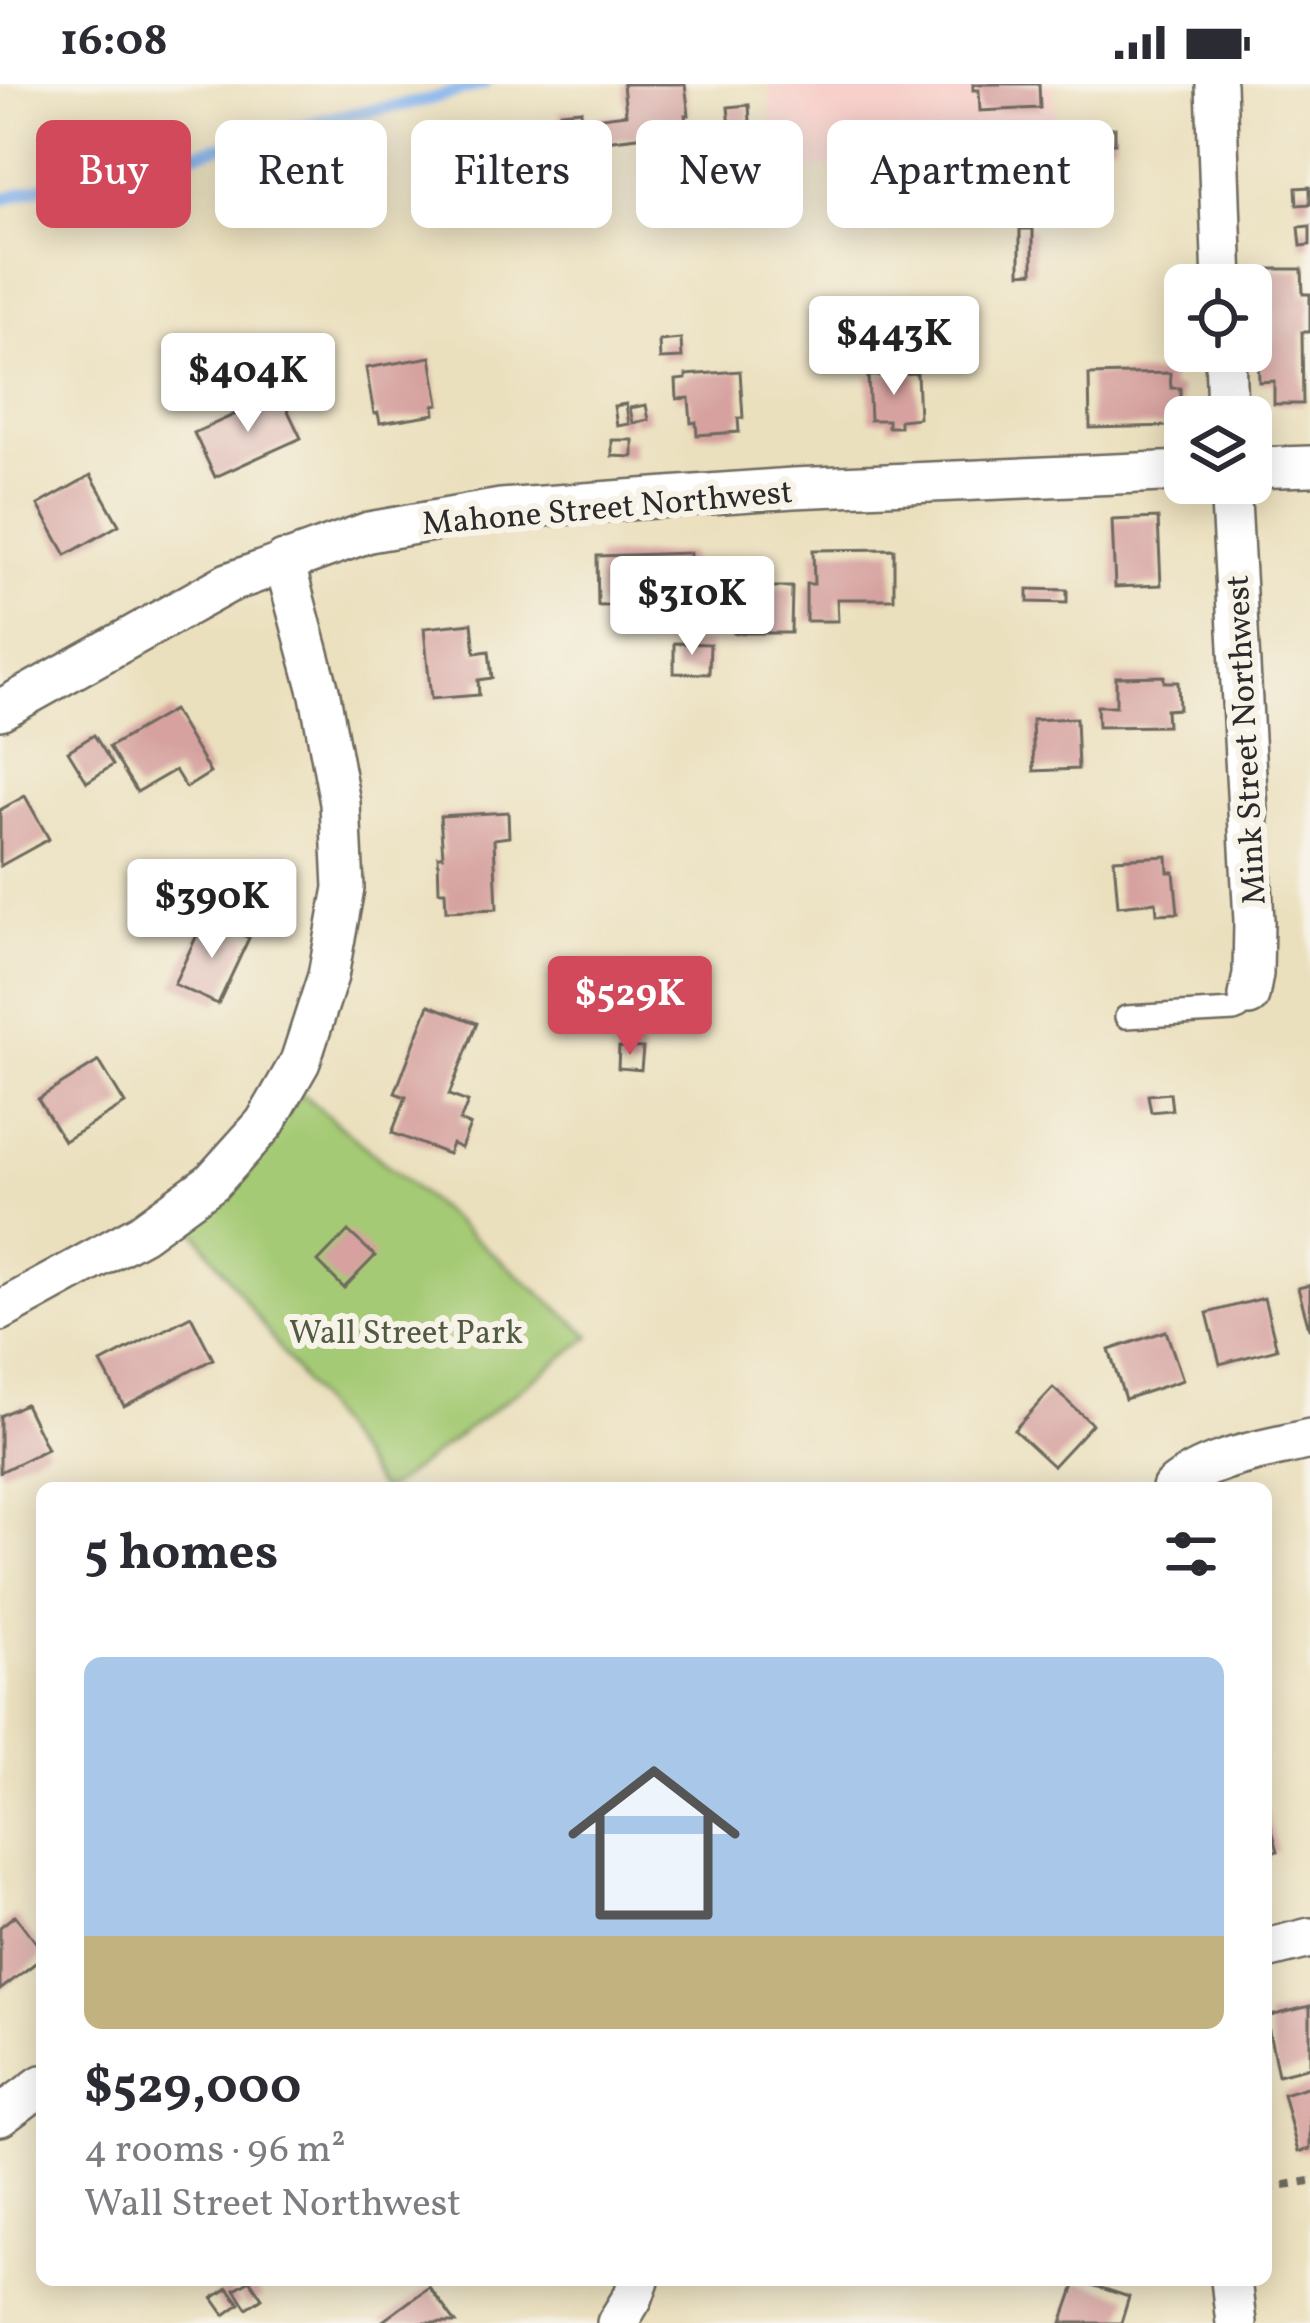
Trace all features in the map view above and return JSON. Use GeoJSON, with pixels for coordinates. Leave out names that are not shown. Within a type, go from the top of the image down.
{"type":"FeatureCollection","features":[{"type":"Feature","properties":{"kind":"street"},"geometry":{"type":"LineString","coordinates":[[1216,84],[1222,264]]}},
{"type":"Feature","properties":{"kind":"street"},"geometry":{"type":"LineString","coordinates":[[1272,467],[1310,466]]}},
{"type":"Feature","properties":{"kind":"street","name":"Mahone Street Northwest"},"geometry":{"type":"LineString","coordinates":[[0,710],[228,583],[369,532],[501,509],[794,488],[1164,472]]}},
{"type":"Feature","properties":{"kind":"street","name":"Mink Street Northwest"},"geometry":{"type":"LineString","coordinates":[[1230,504],[1254,921],[1249,996]]}},
{"type":"Feature","properties":{"kind":"street"},"geometry":{"type":"LineString","coordinates":[[0,1311],[142,1233],[212,1182],[265,1123],[299,1062],[328,976],[344,888],[336,781],[320,694],[284,561]]}},
{"type":"Feature","properties":{"kind":"street"},"geometry":{"type":"LineString","coordinates":[[1179,1482],[1230,1458],[1310,1438]]}},
{"type":"Feature","properties":{"kind":"street"},"geometry":{"type":"LineString","coordinates":[[1272,1948],[1310,1938]]}},
{"type":"Feature","properties":{"kind":"street"},"geometry":{"type":"LineString","coordinates":[[0,2116],[36,2089]]}},
{"type":"Feature","properties":{"kind":"street"},"geometry":{"type":"LineString","coordinates":[[617,2323],[637,2286]]}},
{"type":"Feature","properties":{"kind":"street"},"geometry":{"type":"LineString","coordinates":[[1232,2286],[1235,2323]]}},
{"type":"Feature","properties":{"kind":"lane"},"geometry":{"type":"LineString","coordinates":[[1126,1017],[1234,1012],[1249,996]]}},
{"type":"Feature","properties":{"kind":"path"},"geometry":{"type":"LineString","coordinates":[[1272,2187],[1310,2181]]}},
{"type":"Feature","properties":{"kind":"shaded area"},"geometry":{"type":"Polygon","coordinates":[[[769,84],[1054,84],[1056,120],[827,120],[827,168],[803,169],[803,120],[771,120],[769,84]]]}},
{"type":"Feature","properties":{"kind":"green space","name":"Wall Street Park"},"geometry":{"type":"Polygon","coordinates":[[[302,1094],[591,1336],[397,1482],[376,1482],[187,1220],[302,1094]]]}},
{"type":"Feature","properties":{"kind":"building"},"geometry":{"type":"Polygon","coordinates":[[[623,84],[685,84],[686,120],[636,120],[636,137],[612,140],[612,120],[593,120],[626,114],[623,84]]]}},
{"type":"Feature","properties":{"kind":"building"},"geometry":{"type":"Polygon","coordinates":[[[973,84],[1039,84],[1040,108],[980,111],[979,90],[973,90],[973,84]]]}},
{"type":"Feature","properties":{"kind":"building"},"geometry":{"type":"Polygon","coordinates":[[[749,105],[750,120],[729,120],[728,107],[749,105]]]}},
{"type":"Feature","properties":{"kind":"building"},"geometry":{"type":"Polygon","coordinates":[[[581,110],[582,120],[560,120],[560,112],[581,110]]]}},
{"type":"Feature","properties":{"kind":"building"},"geometry":{"type":"Polygon","coordinates":[[[1310,187],[1310,204],[1297,205],[1296,188],[1310,187]]]}},
{"type":"Feature","properties":{"kind":"building"},"geometry":{"type":"Polygon","coordinates":[[[1310,226],[1310,245],[1301,246],[1299,227],[1310,226]]]}},
{"type":"Feature","properties":{"kind":"building"},"geometry":{"type":"Polygon","coordinates":[[[1020,229],[1033,229],[1033,272],[1020,273],[1020,229]]]}},
{"type":"Feature","properties":{"kind":"building"},"geometry":{"type":"Polygon","coordinates":[[[1272,269],[1302,269],[1303,294],[1310,294],[1310,332],[1302,332],[1303,404],[1274,404],[1274,381],[1259,382],[1259,372],[1272,372],[1272,269]]]}},
{"type":"Feature","properties":{"kind":"building"},"geometry":{"type":"Polygon","coordinates":[[[681,339],[682,358],[660,359],[659,341],[681,339]]]}},
{"type":"Feature","properties":{"kind":"building"},"geometry":{"type":"Polygon","coordinates":[[[431,357],[439,404],[434,405],[435,414],[380,423],[366,368],[431,357]]]}},
{"type":"Feature","properties":{"kind":"building"},"geometry":{"type":"Polygon","coordinates":[[[740,371],[743,418],[738,418],[739,432],[697,435],[689,398],[677,399],[676,380],[740,371]]]}},
{"type":"Feature","properties":{"kind":"building"},"geometry":{"type":"Polygon","coordinates":[[[917,373],[919,418],[900,420],[900,427],[888,427],[888,420],[870,420],[868,376],[917,373]]]}},
{"type":"Feature","properties":{"kind":"building"},"geometry":{"type":"Polygon","coordinates":[[[1170,373],[1171,388],[1180,388],[1180,396],[1164,396],[1164,426],[1090,428],[1089,375],[1170,373]]]}},
{"type":"Feature","properties":{"kind":"building"},"geometry":{"type":"Polygon","coordinates":[[[280,394],[301,438],[215,477],[194,433],[280,394]]]}},
{"type":"Feature","properties":{"kind":"building"},"geometry":{"type":"Polygon","coordinates":[[[626,404],[629,424],[617,426],[614,406],[626,404]]]}},
{"type":"Feature","properties":{"kind":"building"},"geometry":{"type":"Polygon","coordinates":[[[646,405],[649,420],[633,423],[630,408],[646,405]]]}},
{"type":"Feature","properties":{"kind":"building"},"geometry":{"type":"Polygon","coordinates":[[[612,440],[633,440],[633,457],[612,456],[612,440]]]}},
{"type":"Feature","properties":{"kind":"building"},"geometry":{"type":"Polygon","coordinates":[[[91,475],[119,525],[66,555],[38,505],[91,475]]]}},
{"type":"Feature","properties":{"kind":"building"},"geometry":{"type":"Polygon","coordinates":[[[1158,518],[1161,585],[1115,587],[1112,520],[1158,518]]]}},
{"type":"Feature","properties":{"kind":"building"},"geometry":{"type":"Polygon","coordinates":[[[894,549],[894,599],[837,599],[838,621],[806,621],[806,584],[814,584],[813,550],[894,549]]]}},
{"type":"Feature","properties":{"kind":"building"},"geometry":{"type":"Polygon","coordinates":[[[690,553],[692,604],[598,606],[597,556],[690,553]]]}},
{"type":"Feature","properties":{"kind":"building"},"geometry":{"type":"Polygon","coordinates":[[[734,587],[792,587],[791,633],[734,633],[734,587]]]}},
{"type":"Feature","properties":{"kind":"building"},"geometry":{"type":"Polygon","coordinates":[[[1028,589],[1067,590],[1067,603],[1028,602],[1028,589]]]}},
{"type":"Feature","properties":{"kind":"building"},"geometry":{"type":"Polygon","coordinates":[[[472,623],[475,653],[489,651],[492,678],[478,680],[479,695],[431,699],[424,628],[472,623]]]}},
{"type":"Feature","properties":{"kind":"building"},"geometry":{"type":"Polygon","coordinates":[[[674,643],[710,644],[709,674],[674,673],[674,643]]]}},
{"type":"Feature","properties":{"kind":"building"},"geometry":{"type":"Polygon","coordinates":[[[1164,676],[1164,682],[1178,682],[1179,709],[1166,710],[1167,726],[1098,727],[1097,706],[1116,706],[1116,677],[1164,676]]]}},
{"type":"Feature","properties":{"kind":"building"},"geometry":{"type":"Polygon","coordinates":[[[173,710],[210,773],[186,788],[175,770],[137,792],[109,747],[173,710]]]}},
{"type":"Feature","properties":{"kind":"building"},"geometry":{"type":"Polygon","coordinates":[[[1076,718],[1078,769],[1034,771],[1032,720],[1076,718]]]}},
{"type":"Feature","properties":{"kind":"building"},"geometry":{"type":"Polygon","coordinates":[[[94,735],[113,765],[87,782],[68,751],[94,735]]]}},
{"type":"Feature","properties":{"kind":"building"},"geometry":{"type":"Polygon","coordinates":[[[25,796],[49,839],[0,866],[0,810],[25,796]]]}},
{"type":"Feature","properties":{"kind":"building"},"geometry":{"type":"Polygon","coordinates":[[[508,812],[509,837],[494,839],[497,909],[446,911],[445,891],[439,891],[440,816],[508,812]]]}},
{"type":"Feature","properties":{"kind":"building"},"geometry":{"type":"Polygon","coordinates":[[[1167,856],[1168,872],[1174,872],[1178,913],[1157,914],[1156,902],[1118,906],[1114,859],[1167,856]]]}},
{"type":"Feature","properties":{"kind":"building"},"geometry":{"type":"Polygon","coordinates":[[[205,918],[249,938],[218,1004],[174,984],[205,918]]]}},
{"type":"Feature","properties":{"kind":"building"},"geometry":{"type":"Polygon","coordinates":[[[429,1005],[477,1023],[449,1095],[468,1102],[460,1121],[470,1125],[461,1148],[452,1144],[448,1154],[392,1133],[406,1097],[395,1093],[429,1005]]]}},
{"type":"Feature","properties":{"kind":"building"},"geometry":{"type":"Polygon","coordinates":[[[619,1047],[643,1048],[641,1070],[618,1068],[619,1047]]]}},
{"type":"Feature","properties":{"kind":"building"},"geometry":{"type":"Polygon","coordinates":[[[99,1061],[125,1104],[64,1141],[38,1099],[99,1061]]]}},
{"type":"Feature","properties":{"kind":"building"},"geometry":{"type":"Polygon","coordinates":[[[1170,1093],[1172,1110],[1151,1112],[1148,1095],[1170,1093]]]}},
{"type":"Feature","properties":{"kind":"building"},"geometry":{"type":"Polygon","coordinates":[[[348,1231],[375,1256],[344,1288],[318,1262],[348,1231]]]}},
{"type":"Feature","properties":{"kind":"building"},"geometry":{"type":"Polygon","coordinates":[[[1310,1285],[1310,1328],[1309,1328],[1298,1288],[1310,1285]]]}},
{"type":"Feature","properties":{"kind":"building"},"geometry":{"type":"Polygon","coordinates":[[[1264,1298],[1277,1349],[1220,1364],[1207,1313],[1264,1298]]]}},
{"type":"Feature","properties":{"kind":"building"},"geometry":{"type":"Polygon","coordinates":[[[191,1316],[213,1359],[124,1406],[101,1363],[191,1316]]]}},
{"type":"Feature","properties":{"kind":"building"},"geometry":{"type":"Polygon","coordinates":[[[1166,1331],[1183,1380],[1125,1399],[1109,1350],[1166,1331]]]}},
{"type":"Feature","properties":{"kind":"building"},"geometry":{"type":"Polygon","coordinates":[[[1053,1388],[1092,1424],[1053,1466],[1014,1430],[1053,1388]]]}},
{"type":"Feature","properties":{"kind":"building"},"geometry":{"type":"Polygon","coordinates":[[[25,1404],[47,1449],[0,1472],[0,1416],[25,1404]]]}},
{"type":"Feature","properties":{"kind":"building"},"geometry":{"type":"Polygon","coordinates":[[[15,1915],[36,1942],[36,1963],[0,1990],[0,1927],[15,1915]]]}},
{"type":"Feature","properties":{"kind":"building"},"geometry":{"type":"Polygon","coordinates":[[[1310,2006],[1310,2067],[1278,2075],[1272,2016],[1310,2006]]]}},
{"type":"Feature","properties":{"kind":"building"},"geometry":{"type":"Polygon","coordinates":[[[1310,2086],[1310,2149],[1298,2152],[1283,2094],[1310,2086]]]}},
{"type":"Feature","properties":{"kind":"building"},"geometry":{"type":"Polygon","coordinates":[[[254,2286],[262,2298],[247,2308],[235,2289],[254,2286]]]}},
{"type":"Feature","properties":{"kind":"building"},"geometry":{"type":"Polygon","coordinates":[[[1075,2286],[1095,2286],[1129,2297],[1121,2323],[1062,2323],[1075,2286]]]}},
{"type":"Feature","properties":{"kind":"building"},"geometry":{"type":"Polygon","coordinates":[[[429,2287],[456,2323],[380,2323],[429,2287]]]}},
{"type":"Feature","properties":{"kind":"building"},"geometry":{"type":"Polygon","coordinates":[[[228,2288],[240,2304],[225,2315],[213,2298],[228,2288]]]}},
{"type":"Feature","properties":{"kind":"waterway"},"geometry":{"type":"LineString","coordinates":[[0,200],[69,178],[186,150],[196,153],[484,84]]}}]}
